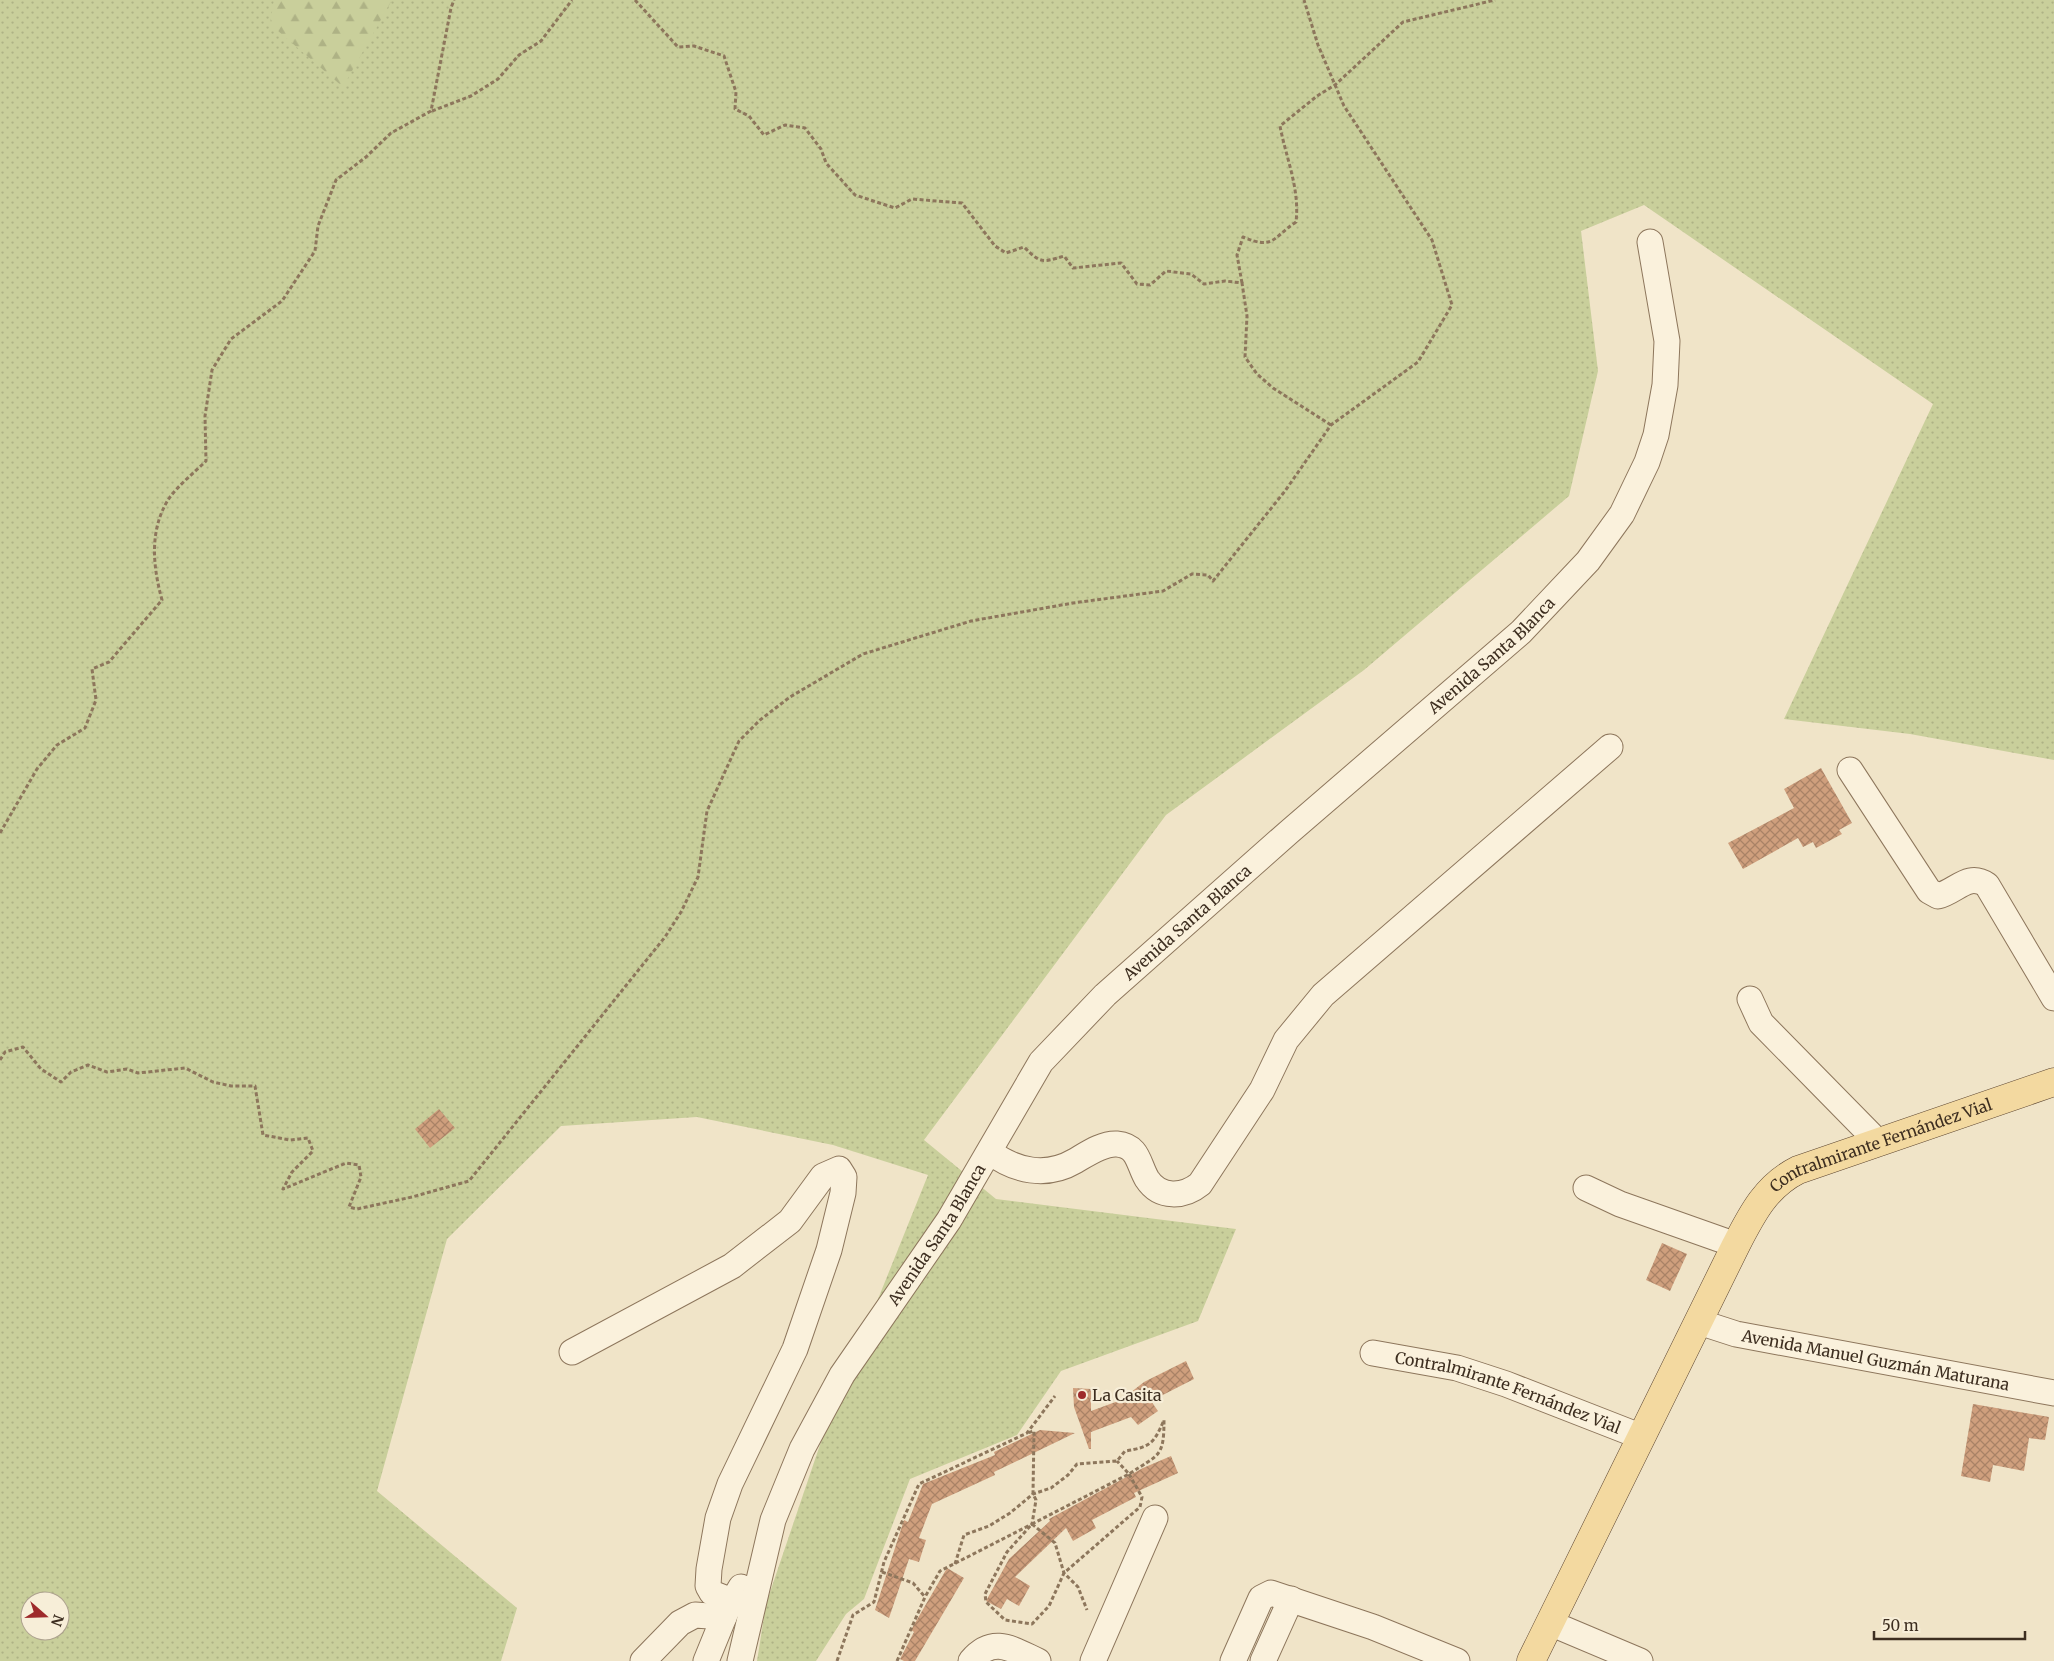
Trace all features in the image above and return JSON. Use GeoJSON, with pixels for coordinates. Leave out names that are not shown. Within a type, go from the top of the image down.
{"type":"FeatureCollection","features":[{"type":"Feature","properties":{"kind":"main road","name":"Contralmirante Fernández Vial"},"geometry":{"type":"LineString","coordinates":[[1531,1661],[1736,1244],[1766,1193],[1782,1178],[1798,1170],[1877,1141],[2054,1082]]}},
{"type":"Feature","properties":{"kind":"street","name":"Avenida Santa Blanca"},"geometry":{"type":"LineString","coordinates":[[740,1661],[772,1520],[802,1449],[838,1384],[949,1220],[1041,1062],[1105,995],[1289,832],[1521,632],[1588,561],[1622,514],[1647,462],[1656,435],[1663,399],[1667,341],[1650,242]]}},
{"type":"Feature","properties":{"kind":"street"},"geometry":{"type":"LineString","coordinates":[[990,1152],[1012,1166],[1024,1169],[1050,1170],[1073,1162],[1094,1150],[1116,1144],[1133,1150],[1139,1157],[1148,1181],[1161,1191],[1177,1194],[1194,1189],[1200,1184],[1262,1090],[1286,1040],[1323,995],[1610,747]]}},
{"type":"Feature","properties":{"kind":"street"},"geometry":{"type":"LineString","coordinates":[[1850,770],[1929,891],[1938,896],[1949,893],[1965,880],[1980,880],[1987,885],[2054,998]]}},
{"type":"Feature","properties":{"kind":"street"},"geometry":{"type":"LineString","coordinates":[[1750,999],[1761,1023],[1877,1141]]}},
{"type":"Feature","properties":{"kind":"street"},"geometry":{"type":"LineString","coordinates":[[572,1352],[732,1266],[790,1221],[823,1176],[838,1169],[844,1177],[843,1193],[829,1250],[795,1349],[730,1484],[718,1518],[708,1586],[712,1593],[728,1609]]}},
{"type":"Feature","properties":{"kind":"street"},"geometry":{"type":"LineString","coordinates":[[1586,1188],[1620,1204],[1736,1244]]}},
{"type":"Feature","properties":{"kind":"street","name":"Avenida Manuel Guzmán Maturana"},"geometry":{"type":"LineString","coordinates":[[1699,1322],[1736,1334],[2054,1393]]}},
{"type":"Feature","properties":{"kind":"street","name":"Contralmirante Fernández Vial"},"geometry":{"type":"LineString","coordinates":[[1373,1353],[1458,1368],[1506,1384],[1642,1437]]}},
{"type":"Feature","properties":{"kind":"street"},"geometry":{"type":"LineString","coordinates":[[1093,1661],[1155,1518]]}},
{"type":"Feature","properties":{"kind":"street"},"geometry":{"type":"LineString","coordinates":[[706,1661],[728,1609],[743,1584],[761,1568]]}},
{"type":"Feature","properties":{"kind":"street"},"geometry":{"type":"LineString","coordinates":[[1233,1661],[1261,1598],[1271,1593],[1373,1627],[1457,1661]]}},
{"type":"Feature","properties":{"kind":"street"},"geometry":{"type":"LineString","coordinates":[[1263,1661],[1292,1599]]}},
{"type":"Feature","properties":{"kind":"street"},"geometry":{"type":"LineString","coordinates":[[643,1661],[680,1623],[695,1615],[728,1609]]}},
{"type":"Feature","properties":{"kind":"street"},"geometry":{"type":"LineString","coordinates":[[1550,1623],[1640,1661]]}},
{"type":"Feature","properties":{"kind":"street"},"geometry":{"type":"LineString","coordinates":[[971,1661],[978,1653],[992,1645],[1008,1647],[1038,1661]]}},
{"type":"Feature","properties":{"kind":"path"},"geometry":{"type":"LineString","coordinates":[[431,111],[454,0]]}},
{"type":"Feature","properties":{"kind":"path"},"geometry":{"type":"LineString","coordinates":[[0,833],[37,770],[57,745],[85,728],[96,700],[92,669],[108,662],[162,600],[154,568],[156,526],[169,499],[206,461],[205,416],[212,370],[231,339],[282,301],[315,251],[318,226],[336,180],[366,158],[390,133],[431,111],[471,96],[498,79],[519,55],[541,41],[572,0]]}},
{"type":"Feature","properties":{"kind":"path"},"geometry":{"type":"LineString","coordinates":[[635,0],[678,47],[694,46],[724,56],[736,92],[735,109],[749,116],[764,135],[785,125],[805,128],[821,149],[826,163],[855,195],[895,208],[912,199],[962,203],[995,246],[1006,253],[1024,247],[1038,260],[1046,262],[1064,256],[1073,268],[1121,263],[1137,284],[1150,286],[1166,271],[1191,274],[1204,284],[1225,281],[1242,283]]}},
{"type":"Feature","properties":{"kind":"path"},"geometry":{"type":"LineString","coordinates":[[0,1060],[5,1052],[23,1047],[41,1069],[61,1082],[71,1072],[88,1065],[107,1072],[127,1069],[138,1073],[185,1068],[213,1082],[231,1086],[255,1086],[262,1135],[290,1140],[308,1138],[313,1151],[292,1172],[283,1189],[346,1163],[359,1165],[361,1177],[349,1207],[357,1208],[412,1197],[469,1181],[665,937],[681,912],[698,877],[707,810],[739,741],[760,720],[790,696],[863,654],[953,626],[971,621],[1073,603],[1163,591],[1192,574],[1208,575],[1213,581],[1284,491],[1331,425],[1418,362],[1452,306],[1432,240],[1344,106],[1318,45],[1304,0]]}},
{"type":"Feature","properties":{"kind":"path"},"geometry":{"type":"LineString","coordinates":[[1331,425],[1273,388],[1257,374],[1245,357],[1247,316],[1237,255],[1243,237],[1259,244],[1273,242],[1283,231],[1296,222],[1297,209],[1294,181],[1280,126],[1317,96],[1335,85],[1403,22],[1495,0]]}},
{"type":"Feature","properties":{"kind":"path"},"geometry":{"type":"LineString","coordinates":[[1027,1433],[1055,1396]]}},
{"type":"Feature","properties":{"kind":"path"},"geometry":{"type":"LineString","coordinates":[[897,1661],[925,1597],[940,1571],[955,1564],[1129,1474],[1160,1453],[1164,1444],[1164,1420],[1156,1440],[1145,1448],[1125,1451],[1117,1461],[1077,1464],[1068,1475],[1051,1488],[1033,1494],[1010,1513],[989,1526],[964,1535],[955,1564]]}},
{"type":"Feature","properties":{"kind":"path"},"geometry":{"type":"LineString","coordinates":[[837,1661],[853,1615],[874,1602],[884,1562],[919,1484],[1034,1431],[1033,1494],[1036,1500],[1032,1524],[1007,1552],[985,1594],[986,1602],[1006,1620],[1032,1624],[1049,1606],[1064,1573],[1140,1507],[1142,1497],[1129,1474],[1117,1461]]}},
{"type":"Feature","properties":{"kind":"path"},"geometry":{"type":"LineString","coordinates":[[1032,1524],[1055,1544],[1064,1573],[1078,1588],[1088,1610]]}},
{"type":"Feature","properties":{"kind":"path"},"geometry":{"type":"LineString","coordinates":[[882,1572],[913,1582],[925,1597]]}},
{"type":"Feature","properties":{"kind":"green space"},"geometry":{"type":"Polygon","coordinates":[[[0,0],[2054,0],[2054,760],[1910,734],[1784,719],[1933,404],[1644,205],[1581,231],[1598,371],[1569,496],[1364,670],[1166,815],[924,1140],[996,1199],[1236,1229],[1198,1321],[1061,1371],[1017,1435],[910,1479],[864,1599],[846,1614],[816,1661],[757,1661],[766,1604],[824,1433],[928,1175],[833,1145],[697,1117],[561,1126],[447,1239],[377,1491],[517,1608],[501,1661],[0,1661],[0,0]]]}},
{"type":"Feature","properties":{"kind":"green space"},"geometry":{"type":"Polygon","coordinates":[[[274,0],[392,0],[343,87],[270,24],[274,0]]]}},
{"type":"Feature","properties":{"kind":"building"},"geometry":{"type":"Polygon","coordinates":[[[1821,768],[1852,823],[1839,830],[1842,834],[1816,848],[1813,842],[1803,847],[1798,838],[1743,869],[1728,843],[1794,808],[1784,789],[1821,768]]]}},
{"type":"Feature","properties":{"kind":"building"},"geometry":{"type":"Polygon","coordinates":[[[439,1109],[455,1128],[430,1148],[415,1129],[439,1109]]]}},
{"type":"Feature","properties":{"kind":"building"},"geometry":{"type":"Polygon","coordinates":[[[1662,1243],[1687,1254],[1670,1291],[1646,1280],[1662,1243]]]}},
{"type":"Feature","properties":{"kind":"building"},"geometry":{"type":"Polygon","coordinates":[[[1186,1361],[1194,1379],[1151,1401],[1158,1411],[1138,1425],[1131,1417],[1091,1432],[1091,1449],[1089,1449],[1074,1407],[1073,1388],[1091,1389],[1091,1411],[1121,1400],[1144,1382],[1186,1361]]]}},
{"type":"Feature","properties":{"kind":"building"},"geometry":{"type":"Polygon","coordinates":[[[1973,1404],[2049,1417],[2045,1440],[2029,1438],[2024,1471],[1993,1465],[1990,1482],[1961,1476],[1973,1404]]]}},
{"type":"Feature","properties":{"kind":"building"},"geometry":{"type":"Polygon","coordinates":[[[1040,1430],[1075,1433],[994,1472],[995,1475],[932,1504],[919,1538],[926,1540],[919,1562],[909,1559],[889,1618],[875,1610],[904,1520],[908,1522],[923,1484],[995,1455],[994,1452],[1040,1430]]]}},
{"type":"Feature","properties":{"kind":"building"},"geometry":{"type":"Polygon","coordinates":[[[1171,1456],[1178,1473],[1134,1493],[1136,1497],[1092,1520],[1096,1528],[1073,1541],[1066,1528],[1015,1577],[1030,1586],[1019,1606],[1007,1599],[1001,1609],[986,1601],[1009,1559],[1050,1521],[1049,1519],[1143,1468],[1171,1456]]]}},
{"type":"Feature","properties":{"kind":"building"},"geometry":{"type":"Polygon","coordinates":[[[947,1568],[964,1578],[915,1661],[904,1661],[900,1659],[914,1632],[911,1630],[947,1568]]]}},
{"type":"Feature","properties":{"kind":"place","name":"La Casita"},"geometry":{"type":"Point","coordinates":[1082,1395]}}]}
